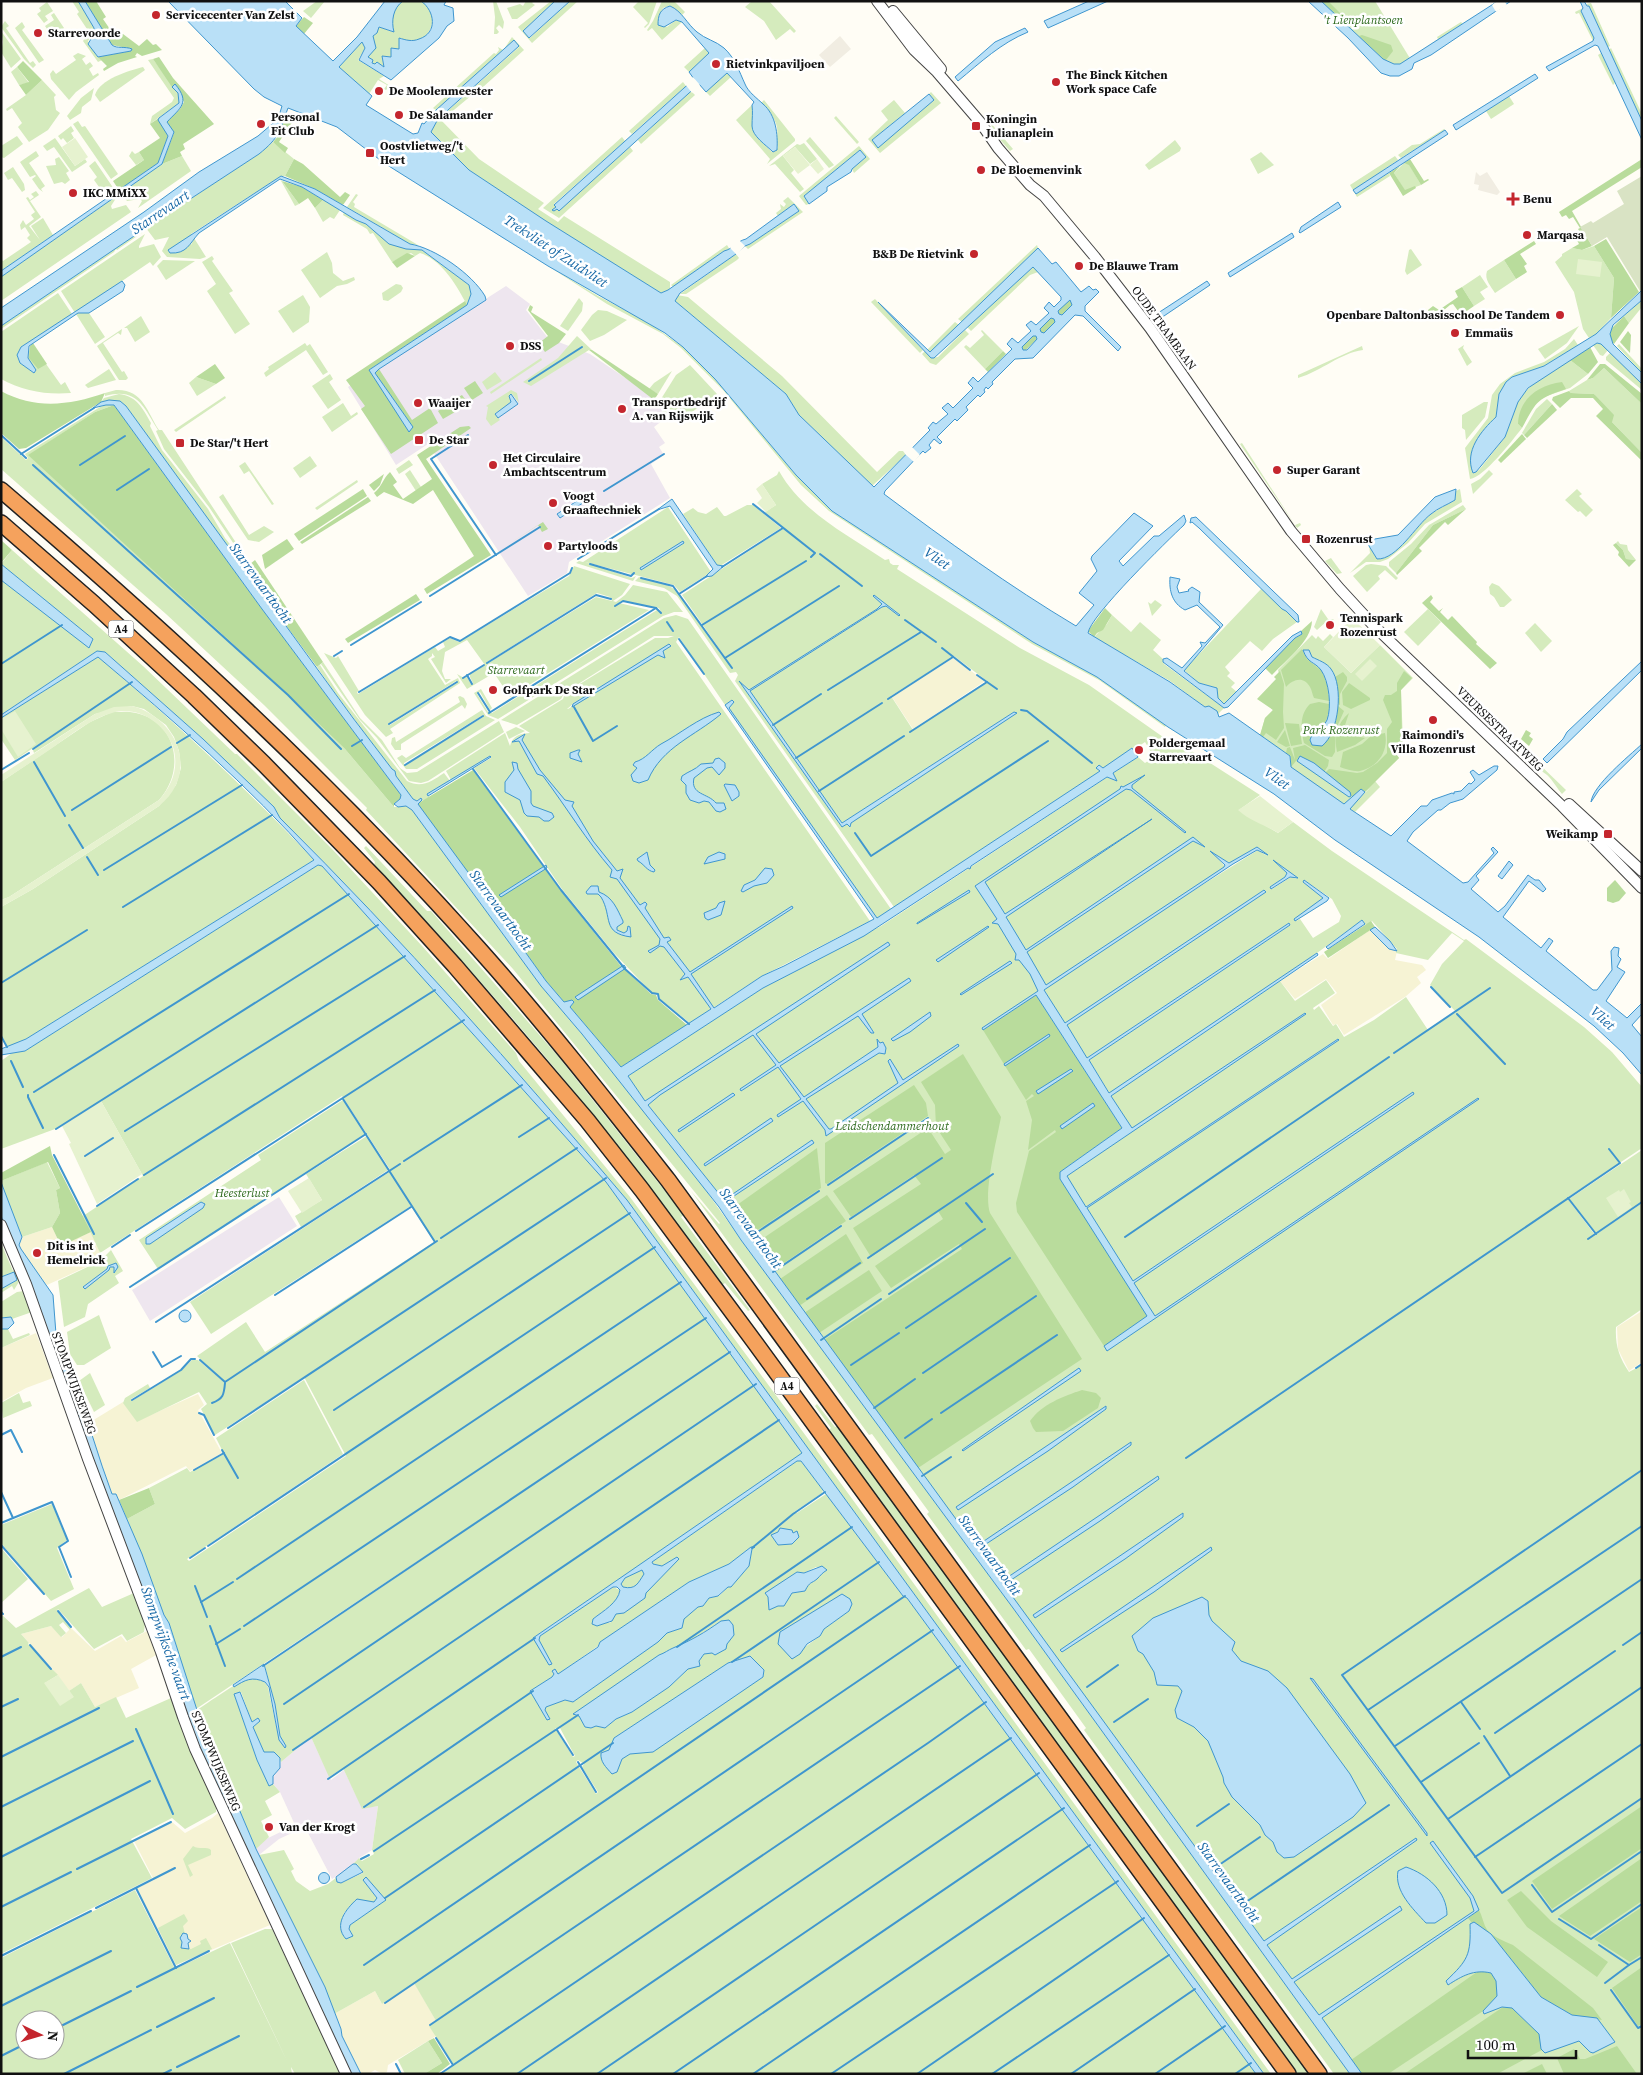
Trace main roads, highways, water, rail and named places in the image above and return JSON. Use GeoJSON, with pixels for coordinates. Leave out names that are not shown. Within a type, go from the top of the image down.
{"type":"FeatureCollection","features":[{"type":"Feature","properties":{"kind":"highway","name":"A4"},"geometry":{"type":"LineString","coordinates":[[1,490],[176,644],[284,746],[477,947],[559,1041],[668,1180],[1319,2074]]}},
{"type":"Feature","properties":{"kind":"highway","name":"A4"},"geometry":{"type":"LineString","coordinates":[[1,523],[94,604],[194,696],[264,764],[379,882],[455,966],[587,1120],[642,1190],[756,1344],[1288,2074]]}},
{"type":"Feature","properties":{"kind":"water"},"geometry":{"type":"Polygon","coordinates":[[[78,1],[85,1],[112,45],[132,49],[131,51],[98,57],[88,44],[94,34],[94,28],[78,1]]]}},
{"type":"Feature","properties":{"kind":"water"},"geometry":{"type":"Polygon","coordinates":[[[168,1],[285,1],[302,18],[296,26],[333,61],[357,37],[385,1],[403,1],[397,7],[394,15],[394,32],[379,27],[377,33],[373,36],[376,48],[368,57],[373,60],[372,63],[375,64],[377,62],[384,67],[382,56],[391,57],[391,48],[399,49],[399,38],[416,40],[425,36],[432,27],[432,16],[426,5],[421,1],[446,1],[444,5],[453,8],[454,21],[447,26],[439,38],[391,80],[359,60],[365,48],[362,42],[339,67],[372,96],[366,105],[413,134],[418,133],[422,123],[424,124],[436,110],[514,40],[519,46],[438,119],[431,132],[469,170],[661,293],[724,251],[746,239],[794,204],[799,211],[745,246],[680,293],[675,301],[786,394],[799,415],[874,487],[930,430],[928,428],[933,422],[936,424],[948,414],[942,408],[948,403],[953,408],[973,388],[968,383],[973,377],[978,382],[1012,349],[1007,344],[1012,338],[1018,343],[1031,331],[1026,325],[1031,321],[1036,325],[1049,313],[1044,308],[1049,302],[1054,307],[1061,300],[1061,297],[1033,267],[934,358],[931,358],[878,302],[930,352],[1038,248],[1052,264],[1056,262],[1081,292],[1089,286],[1093,290],[1096,289],[1099,292],[1085,306],[1085,311],[1121,347],[1118,351],[1083,316],[1075,315],[1033,358],[1015,359],[992,382],[993,384],[988,389],[986,387],[985,392],[980,397],[978,395],[966,407],[968,410],[957,421],[955,419],[937,437],[942,442],[940,444],[934,439],[929,445],[931,448],[925,453],[923,451],[884,494],[979,563],[1076,626],[1094,605],[1079,593],[1097,571],[1091,559],[1092,556],[1134,513],[1153,526],[1119,561],[1123,566],[1154,536],[1159,536],[1184,515],[1186,521],[1184,525],[1115,595],[1092,624],[1088,633],[1170,682],[1205,707],[1209,706],[1217,711],[1219,717],[1229,713],[1290,756],[1291,767],[1344,804],[1361,789],[1365,792],[1350,809],[1391,836],[1421,806],[1427,806],[1432,800],[1454,794],[1454,792],[1461,791],[1469,783],[1471,784],[1475,780],[1470,772],[1473,770],[1479,775],[1494,766],[1498,766],[1497,770],[1463,799],[1450,803],[1441,810],[1438,810],[1413,832],[1407,841],[1463,883],[1468,882],[1494,853],[1491,849],[1493,847],[1498,852],[1476,876],[1479,880],[1471,889],[1498,912],[1505,906],[1528,875],[1535,880],[1539,880],[1546,889],[1543,892],[1529,881],[1503,917],[1541,948],[1549,938],[1553,941],[1546,951],[1593,990],[1597,990],[1612,970],[1611,951],[1614,947],[1619,948],[1618,956],[1621,959],[1617,967],[1625,972],[1606,1001],[1627,1018],[1642,1003],[1642,1014],[1632,1025],[1642,1037],[1642,1075],[1623,1053],[1594,1026],[1479,937],[1335,840],[1274,794],[1168,727],[1097,677],[1033,642],[832,511],[796,475],[715,379],[683,347],[665,333],[548,266],[384,163],[337,127],[288,108],[278,134],[259,154],[1,326],[1,308],[144,212],[199,172],[258,136],[278,119],[282,106],[264,97],[168,1]],[[1070,300],[1058,311],[1059,314],[1062,315],[1072,305],[1070,300]],[[1051,318],[1040,329],[1044,333],[1055,322],[1054,319],[1051,318]],[[1033,336],[1022,347],[1023,350],[1027,350],[1037,339],[1036,336],[1033,336]]]}},
{"type":"Feature","properties":{"kind":"water"},"geometry":{"type":"Polygon","coordinates":[[[555,1],[570,1],[529,38],[523,31],[555,1]]]}},
{"type":"Feature","properties":{"kind":"water"},"geometry":{"type":"Polygon","coordinates":[[[1089,1],[1108,1],[1048,28],[1044,21],[1089,1]]]}},
{"type":"Feature","properties":{"kind":"water"},"geometry":{"type":"Polygon","coordinates":[[[1308,1],[1321,1],[1383,59],[1394,64],[1400,64],[1498,1],[1511,1],[1431,55],[1414,63],[1412,69],[1399,76],[1390,76],[1381,73],[1348,38],[1308,1]]]}},
{"type":"Feature","properties":{"kind":"water"},"geometry":{"type":"Polygon","coordinates":[[[1580,1],[1584,1],[1589,6],[1642,121],[1642,140],[1598,46],[1595,45],[1549,71],[1546,67],[1593,41],[1594,38],[1581,11],[1583,8],[1580,1]]]}},
{"type":"Feature","properties":{"kind":"water"},"geometry":{"type":"Polygon","coordinates":[[[670,6],[678,11],[693,29],[721,46],[731,56],[748,90],[771,114],[776,131],[777,150],[773,152],[754,133],[752,105],[754,102],[727,73],[706,92],[699,84],[559,211],[557,209],[552,210],[556,207],[554,205],[694,79],[689,72],[709,53],[682,22],[676,20],[664,27],[658,25],[660,13],[670,6]]]}},
{"type":"Feature","properties":{"kind":"water"},"geometry":{"type":"Polygon","coordinates":[[[1025,28],[1028,32],[1000,47],[958,81],[955,77],[995,42],[1025,28]]]}},
{"type":"Feature","properties":{"kind":"water"},"geometry":{"type":"Polygon","coordinates":[[[1535,74],[1538,78],[1456,130],[1453,125],[1535,74]]]}},
{"type":"Feature","properties":{"kind":"water"},"geometry":{"type":"Polygon","coordinates":[[[175,84],[180,91],[183,101],[179,109],[167,122],[174,132],[162,164],[1,277],[1,271],[158,163],[168,136],[158,120],[179,103],[178,93],[172,87],[175,84]]]}},
{"type":"Feature","properties":{"kind":"water"},"geometry":{"type":"Polygon","coordinates":[[[929,94],[934,100],[878,148],[872,140],[929,94]]]}},
{"type":"Feature","properties":{"kind":"water"},"geometry":{"type":"Polygon","coordinates":[[[1445,130],[1448,134],[1356,194],[1353,190],[1445,130]]]}},
{"type":"Feature","properties":{"kind":"water"},"geometry":{"type":"Polygon","coordinates":[[[860,150],[866,157],[851,172],[827,187],[827,191],[809,204],[804,196],[860,150]]]}},
{"type":"Feature","properties":{"kind":"water"},"geometry":{"type":"Polygon","coordinates":[[[281,176],[315,189],[410,244],[420,246],[441,256],[471,279],[485,296],[486,300],[375,373],[413,427],[409,432],[369,370],[467,305],[471,294],[469,285],[422,250],[406,249],[389,244],[366,224],[356,220],[302,187],[280,179],[199,233],[184,250],[170,253],[168,250],[281,176]]]}},
{"type":"Feature","properties":{"kind":"water"},"geometry":{"type":"Polygon","coordinates":[[[1338,202],[1341,207],[1299,232],[1301,227],[1338,202]]]}},
{"type":"Feature","properties":{"kind":"water"},"geometry":{"type":"Polygon","coordinates":[[[1292,233],[1294,237],[1230,277],[1228,273],[1292,233]]]}},
{"type":"Feature","properties":{"kind":"water"},"geometry":{"type":"Polygon","coordinates":[[[122,281],[125,285],[123,291],[89,313],[78,313],[29,346],[28,358],[36,370],[34,373],[20,363],[17,355],[21,347],[122,281]]]}},
{"type":"Feature","properties":{"kind":"water"},"geometry":{"type":"Polygon","coordinates":[[[1207,281],[1210,285],[1158,320],[1155,315],[1207,281]]]}},
{"type":"Feature","properties":{"kind":"water"},"geometry":{"type":"Polygon","coordinates":[[[1642,290],[1642,300],[1613,325],[1610,334],[1613,344],[1642,373],[1642,384],[1601,344],[1597,343],[1528,388],[1518,402],[1505,437],[1476,472],[1473,473],[1471,465],[1472,449],[1480,435],[1496,417],[1499,394],[1506,382],[1512,377],[1544,366],[1596,334],[1642,290]]]}},
{"type":"Feature","properties":{"kind":"water"},"geometry":{"type":"Polygon","coordinates":[[[511,394],[518,404],[498,418],[495,414],[511,402],[509,396],[511,394]]]}},
{"type":"Feature","properties":{"kind":"water"},"geometry":{"type":"Polygon","coordinates":[[[109,400],[120,401],[126,406],[353,718],[395,771],[396,776],[413,799],[417,801],[421,798],[422,800],[418,804],[487,898],[492,899],[495,897],[497,901],[493,907],[546,981],[564,1002],[572,1000],[574,1002],[570,1007],[621,1067],[711,1009],[688,977],[680,980],[685,974],[664,947],[660,946],[650,953],[648,951],[659,945],[660,939],[617,879],[610,877],[612,870],[585,836],[543,776],[537,774],[519,741],[512,742],[525,734],[522,740],[540,770],[565,800],[574,802],[572,806],[593,841],[617,871],[623,869],[620,878],[640,905],[645,902],[647,904],[645,908],[664,938],[669,937],[671,940],[667,942],[690,972],[792,906],[793,908],[691,974],[714,1008],[762,976],[874,919],[725,705],[732,700],[734,702],[729,708],[877,918],[1100,771],[1096,768],[1099,765],[1103,768],[1132,748],[1138,757],[1113,773],[1117,781],[1107,777],[971,866],[970,869],[968,868],[864,936],[763,988],[628,1076],[645,1101],[888,942],[890,945],[756,1034],[779,1063],[909,978],[911,981],[862,1014],[874,1033],[871,1033],[858,1016],[780,1066],[804,1097],[878,1047],[877,1039],[880,1043],[883,1042],[886,1048],[885,1054],[879,1053],[806,1099],[829,1129],[898,1083],[888,1061],[890,1059],[903,1080],[958,1044],[959,1046],[826,1136],[825,1130],[803,1101],[778,1117],[777,1115],[801,1099],[778,1067],[741,1091],[740,1089],[776,1065],[753,1035],[660,1095],[648,1105],[724,1200],[812,1140],[814,1143],[728,1200],[726,1204],[1264,1941],[1416,1838],[1417,1840],[1267,1945],[1292,1979],[1400,1906],[1402,1910],[1294,1982],[1319,2015],[1474,1911],[1470,1898],[1430,1843],[1433,1841],[1473,1896],[1479,1910],[1322,2018],[1362,2074],[1350,2074],[1013,1608],[741,1240],[719,1207],[582,1034],[541,986],[412,810],[406,806],[398,807],[394,804],[400,799],[401,795],[262,609],[114,405],[93,408],[101,402],[109,400]]]}},
{"type":"Feature","properties":{"kind":"water"},"geometry":{"type":"Polygon","coordinates":[[[1456,489],[1455,500],[1425,519],[1392,554],[1377,559],[1369,546],[1369,540],[1398,535],[1435,497],[1456,489]]]}},
{"type":"Feature","properties":{"kind":"water"},"geometry":{"type":"Polygon","coordinates":[[[589,493],[592,497],[560,518],[557,514],[589,493]]]}},
{"type":"Feature","properties":{"kind":"water"},"geometry":{"type":"Polygon","coordinates":[[[672,499],[717,565],[724,566],[712,576],[705,577],[713,569],[670,506],[657,510],[672,499]]]}},
{"type":"Feature","properties":{"kind":"water"},"geometry":{"type":"Polygon","coordinates":[[[1196,517],[1298,615],[1299,622],[1282,609],[1199,528],[1192,522],[1190,523],[1191,518],[1196,517]]]}},
{"type":"Feature","properties":{"kind":"water"},"geometry":{"type":"Polygon","coordinates":[[[683,541],[684,543],[641,570],[640,568],[683,541]]]}},
{"type":"Feature","properties":{"kind":"water"},"geometry":{"type":"Polygon","coordinates":[[[1,564],[93,639],[89,648],[1,580],[1,564]]]}},
{"type":"Feature","properties":{"kind":"water"},"geometry":{"type":"Polygon","coordinates":[[[1170,577],[1180,579],[1177,587],[1179,593],[1189,591],[1192,587],[1200,592],[1199,602],[1223,625],[1184,671],[1199,683],[1217,688],[1218,698],[1224,704],[1292,636],[1301,631],[1302,634],[1295,638],[1228,707],[1224,708],[1163,662],[1163,659],[1167,658],[1182,668],[1202,646],[1200,642],[1205,643],[1220,627],[1197,605],[1185,610],[1177,604],[1171,592],[1170,577]]]}},
{"type":"Feature","properties":{"kind":"water"},"geometry":{"type":"Polygon","coordinates":[[[874,595],[900,615],[886,606],[882,607],[750,691],[842,823],[1014,712],[1017,713],[851,823],[850,827],[847,824],[842,827],[739,681],[749,690],[877,609],[882,604],[874,595]]]}},
{"type":"Feature","properties":{"kind":"water"},"geometry":{"type":"Polygon","coordinates":[[[669,644],[671,646],[663,651],[665,658],[658,655],[572,707],[573,704],[669,644]]]}},
{"type":"Feature","properties":{"kind":"water"},"geometry":{"type":"Polygon","coordinates":[[[1303,650],[1309,650],[1312,657],[1331,669],[1337,686],[1338,709],[1336,720],[1328,740],[1322,746],[1312,745],[1310,740],[1313,734],[1323,726],[1329,715],[1328,687],[1321,670],[1307,658],[1303,650]]]}},
{"type":"Feature","properties":{"kind":"water"},"geometry":{"type":"Polygon","coordinates":[[[97,651],[105,652],[203,739],[274,807],[280,818],[370,910],[501,1053],[627,1200],[1264,2074],[1256,2074],[907,1598],[903,1596],[801,1461],[797,1461],[652,1562],[662,1566],[677,1557],[679,1559],[646,1593],[645,1598],[624,1613],[616,1614],[612,1621],[597,1626],[592,1624],[593,1619],[610,1606],[619,1595],[620,1590],[617,1587],[613,1587],[540,1636],[539,1640],[552,1664],[549,1665],[533,1638],[802,1453],[606,1182],[322,866],[318,865],[25,1051],[1,1055],[1,1049],[26,1039],[314,860],[210,754],[98,657],[1,718],[1,715],[97,651]],[[642,1570],[625,1578],[621,1584],[627,1588],[634,1587],[644,1574],[642,1570]]]}},
{"type":"Feature","properties":{"kind":"water"},"geometry":{"type":"Polygon","coordinates":[[[1642,661],[1642,670],[1547,763],[1543,759],[1563,739],[1567,732],[1642,661]]]}},
{"type":"Feature","properties":{"kind":"water"},"geometry":{"type":"Polygon","coordinates":[[[719,712],[721,714],[711,722],[670,750],[654,769],[648,780],[639,783],[633,781],[631,775],[637,768],[633,765],[635,762],[696,722],[719,712]]]}},
{"type":"Feature","properties":{"kind":"water"},"geometry":{"type":"Polygon","coordinates":[[[1642,744],[1642,748],[1599,790],[1591,802],[1593,795],[1605,779],[1642,744]]]}},
{"type":"Feature","properties":{"kind":"water"},"geometry":{"type":"Polygon","coordinates":[[[580,750],[578,754],[582,762],[570,758],[570,753],[580,750]]]}},
{"type":"Feature","properties":{"kind":"water"},"geometry":{"type":"Polygon","coordinates":[[[1300,756],[1314,763],[1350,792],[1351,796],[1349,797],[1297,761],[1300,756]]]}},
{"type":"Feature","properties":{"kind":"water"},"geometry":{"type":"Polygon","coordinates":[[[491,757],[428,796],[427,794],[491,757]]]}},
{"type":"Feature","properties":{"kind":"water"},"geometry":{"type":"Polygon","coordinates":[[[719,758],[725,763],[725,768],[719,775],[712,767],[707,768],[694,778],[693,784],[697,791],[716,803],[724,803],[726,809],[720,812],[716,811],[709,802],[699,803],[690,800],[686,793],[686,785],[681,780],[682,776],[701,764],[713,763],[715,759],[719,758]]]}},
{"type":"Feature","properties":{"kind":"water"},"geometry":{"type":"Polygon","coordinates":[[[512,762],[517,763],[518,769],[531,791],[531,803],[533,806],[552,813],[554,817],[549,821],[544,821],[539,817],[527,816],[524,813],[520,800],[505,792],[505,782],[514,770],[512,762]]]}},
{"type":"Feature","properties":{"kind":"water"},"geometry":{"type":"Polygon","coordinates":[[[1145,775],[1132,785],[1132,788],[1185,833],[1131,790],[1126,789],[985,882],[1005,914],[1152,819],[1006,917],[1026,950],[1193,837],[1205,847],[1193,841],[1027,952],[1046,985],[1224,867],[1225,865],[1210,851],[1229,863],[1257,847],[1268,855],[1257,850],[1233,864],[1044,990],[1065,1023],[1264,890],[1266,892],[1067,1025],[1087,1058],[1289,923],[1290,925],[1089,1060],[1109,1093],[1317,953],[1318,955],[1111,1096],[1132,1128],[1306,1014],[1067,1176],[1086,1207],[1339,1040],[1087,1208],[1133,1281],[1413,1092],[1414,1094],[1134,1283],[1155,1316],[1479,1099],[1107,1351],[1104,1346],[1147,1316],[1060,1179],[1060,1172],[1122,1128],[1036,995],[983,1030],[982,1028],[1038,991],[1030,974],[1019,960],[1015,960],[1016,954],[998,924],[992,923],[997,919],[975,886],[1120,789],[1121,786],[1123,787],[1145,775]]]}},
{"type":"Feature","properties":{"kind":"water"},"geometry":{"type":"Polygon","coordinates":[[[725,784],[735,785],[739,796],[732,801],[725,784]]]}},
{"type":"Feature","properties":{"kind":"water"},"geometry":{"type":"Polygon","coordinates":[[[647,852],[650,865],[655,870],[654,872],[647,869],[637,859],[647,852]]]}},
{"type":"Feature","properties":{"kind":"water"},"geometry":{"type":"Polygon","coordinates":[[[719,852],[725,854],[725,859],[704,864],[708,857],[719,852]]]}},
{"type":"Feature","properties":{"kind":"water"},"geometry":{"type":"Polygon","coordinates":[[[1273,860],[1298,878],[1290,877],[1271,889],[1270,887],[1285,877],[1287,873],[1273,860]]]}},
{"type":"Feature","properties":{"kind":"water"},"geometry":{"type":"Polygon","coordinates":[[[1509,861],[1513,865],[1502,879],[1498,876],[1509,861]]]}},
{"type":"Feature","properties":{"kind":"water"},"geometry":{"type":"Polygon","coordinates":[[[546,865],[547,868],[501,897],[499,895],[546,865]]]}},
{"type":"Feature","properties":{"kind":"water"},"geometry":{"type":"Polygon","coordinates":[[[765,868],[772,869],[774,875],[767,883],[754,886],[743,892],[741,891],[744,885],[755,880],[765,868]]]}},
{"type":"Feature","properties":{"kind":"water"},"geometry":{"type":"Polygon","coordinates":[[[1304,880],[1329,898],[1295,921],[1294,919],[1323,898],[1303,882],[1304,880]]]}},
{"type":"Feature","properties":{"kind":"water"},"geometry":{"type":"Polygon","coordinates":[[[591,886],[598,886],[599,892],[611,900],[623,921],[617,927],[617,930],[624,933],[627,931],[628,926],[630,927],[631,937],[615,932],[611,928],[605,904],[601,897],[598,894],[587,894],[586,892],[591,886]]]}},
{"type":"Feature","properties":{"kind":"water"},"geometry":{"type":"Polygon","coordinates":[[[969,890],[970,892],[917,924],[917,923],[969,890]]]}},
{"type":"Feature","properties":{"kind":"water"},"geometry":{"type":"Polygon","coordinates":[[[725,901],[721,915],[708,920],[705,918],[704,913],[716,908],[719,903],[725,901]]]}},
{"type":"Feature","properties":{"kind":"water"},"geometry":{"type":"Polygon","coordinates":[[[1362,920],[1365,924],[1328,949],[1326,947],[1362,920]]]}},
{"type":"Feature","properties":{"kind":"water"},"geometry":{"type":"Polygon","coordinates":[[[988,926],[938,962],[936,960],[988,926]]]}},
{"type":"Feature","properties":{"kind":"water"},"geometry":{"type":"Polygon","coordinates":[[[1375,927],[1390,941],[1397,951],[1389,949],[1370,930],[1375,927]]]}},
{"type":"Feature","properties":{"kind":"water"},"geometry":{"type":"Polygon","coordinates":[[[1010,961],[1012,963],[960,994],[1010,961]]]}},
{"type":"Feature","properties":{"kind":"water"},"geometry":{"type":"Polygon","coordinates":[[[624,965],[626,968],[578,1000],[575,997],[624,965]]]}},
{"type":"Feature","properties":{"kind":"water"},"geometry":{"type":"Polygon","coordinates":[[[930,1012],[931,1016],[910,1032],[893,1041],[891,1039],[930,1012]]]}},
{"type":"Feature","properties":{"kind":"water"},"geometry":{"type":"Polygon","coordinates":[[[1049,1034],[1050,1036],[1005,1066],[1004,1064],[1049,1034]]]}},
{"type":"Feature","properties":{"kind":"water"},"geometry":{"type":"Polygon","coordinates":[[[1071,1069],[1073,1071],[1038,1094],[1036,1091],[1071,1069]]]}},
{"type":"Feature","properties":{"kind":"water"},"geometry":{"type":"Polygon","coordinates":[[[733,1093],[735,1095],[679,1132],[678,1130],[733,1093]]]}},
{"type":"Feature","properties":{"kind":"water"},"geometry":{"type":"Polygon","coordinates":[[[1093,1103],[1095,1106],[1062,1129],[1060,1126],[1093,1103]]]}},
{"type":"Feature","properties":{"kind":"water"},"geometry":{"type":"Polygon","coordinates":[[[771,1118],[773,1121],[705,1166],[704,1164],[771,1118]]]}},
{"type":"Feature","properties":{"kind":"water","name":"Stompwijksche vaart"},"geometry":{"type":"Polygon","coordinates":[[[1,1182],[22,1237],[19,1245],[53,1295],[56,1334],[63,1347],[72,1377],[69,1379],[71,1383],[74,1382],[112,1494],[116,1494],[142,1554],[164,1615],[169,1623],[197,1710],[256,1849],[325,1987],[342,2036],[361,2074],[349,2074],[197,1744],[26,1276],[1,1216],[1,1182]]]}},
{"type":"Feature","properties":{"kind":"water"},"geometry":{"type":"Polygon","coordinates":[[[201,1202],[205,1204],[203,1208],[150,1244],[146,1244],[146,1238],[201,1202]]]}},
{"type":"Feature","properties":{"kind":"water"},"geometry":{"type":"Polygon","coordinates":[[[116,1263],[118,1267],[114,1273],[114,1267],[110,1267],[109,1270],[85,1289],[83,1287],[107,1269],[108,1266],[116,1263]]]}},
{"type":"Feature","properties":{"kind":"water"},"geometry":{"type":"Polygon","coordinates":[[[14,1272],[17,1280],[1,1289],[1,1277],[14,1272]]]}},
{"type":"Feature","properties":{"kind":"water"},"geometry":{"type":"Polygon","coordinates":[[[185,1310],[191,1316],[185,1322],[179,1316],[185,1310]]]}},
{"type":"Feature","properties":{"kind":"water"},"geometry":{"type":"Polygon","coordinates":[[[11,1317],[14,1323],[8,1329],[1,1329],[1,1318],[11,1317]]]}},
{"type":"Feature","properties":{"kind":"water"},"geometry":{"type":"Polygon","coordinates":[[[1079,1368],[1081,1371],[962,1450],[1079,1368]]]}},
{"type":"Feature","properties":{"kind":"water"},"geometry":{"type":"Polygon","coordinates":[[[1106,1406],[1106,1409],[1048,1451],[958,1510],[956,1507],[1106,1406]]]}},
{"type":"Feature","properties":{"kind":"water"},"geometry":{"type":"Polygon","coordinates":[[[1131,1442],[1131,1445],[1073,1487],[983,1546],[981,1543],[1131,1442]]]}},
{"type":"Feature","properties":{"kind":"water"},"geometry":{"type":"Polygon","coordinates":[[[1158,1476],[1159,1479],[1100,1521],[1011,1580],[1008,1577],[1158,1476]]]}},
{"type":"Feature","properties":{"kind":"water"},"geometry":{"type":"Polygon","coordinates":[[[1183,1513],[1183,1517],[1125,1559],[1035,1618],[1033,1615],[1183,1513]]]}},
{"type":"Feature","properties":{"kind":"water"},"geometry":{"type":"Polygon","coordinates":[[[780,1528],[792,1530],[793,1533],[797,1531],[799,1537],[792,1544],[778,1545],[771,1535],[778,1532],[780,1528]]]}},
{"type":"Feature","properties":{"kind":"water"},"geometry":{"type":"Polygon","coordinates":[[[751,1547],[755,1547],[752,1549],[749,1566],[731,1587],[728,1587],[718,1596],[709,1598],[703,1606],[698,1607],[684,1619],[682,1628],[667,1633],[658,1642],[573,1702],[565,1700],[546,1707],[545,1710],[550,1719],[547,1720],[530,1691],[552,1677],[554,1674],[552,1671],[555,1669],[558,1674],[598,1647],[600,1642],[689,1582],[729,1564],[751,1547]]]}},
{"type":"Feature","properties":{"kind":"water"},"geometry":{"type":"Polygon","coordinates":[[[1211,1547],[1212,1550],[1154,1592],[1062,1652],[1060,1650],[1211,1547]]]}},
{"type":"Feature","properties":{"kind":"water"},"geometry":{"type":"Polygon","coordinates":[[[822,1566],[827,1570],[809,1584],[805,1591],[792,1593],[784,1606],[778,1606],[769,1610],[768,1597],[765,1593],[797,1572],[804,1573],[822,1566]]]}},
{"type":"Feature","properties":{"kind":"water"},"geometry":{"type":"Polygon","coordinates":[[[842,1594],[850,1599],[852,1604],[849,1611],[824,1629],[820,1636],[807,1644],[800,1654],[792,1659],[778,1644],[780,1632],[842,1594]]]}},
{"type":"Feature","properties":{"kind":"water"},"geometry":{"type":"Polygon","coordinates":[[[1202,1597],[1208,1601],[1209,1615],[1212,1621],[1235,1642],[1232,1650],[1241,1661],[1268,1671],[1287,1688],[1350,1774],[1366,1803],[1353,1817],[1294,1857],[1284,1858],[1277,1852],[1273,1842],[1265,1835],[1260,1825],[1232,1797],[1224,1783],[1208,1741],[1194,1727],[1177,1718],[1175,1710],[1182,1691],[1178,1686],[1157,1685],[1154,1672],[1143,1654],[1138,1651],[1132,1636],[1153,1618],[1202,1597]]]}},
{"type":"Feature","properties":{"kind":"water"},"geometry":{"type":"Polygon","coordinates":[[[729,1620],[733,1625],[734,1635],[727,1644],[726,1649],[715,1655],[712,1653],[704,1654],[699,1661],[700,1666],[688,1669],[669,1687],[632,1712],[616,1719],[605,1728],[596,1726],[591,1728],[585,1727],[579,1716],[573,1714],[659,1655],[698,1636],[721,1621],[729,1620]]]}},
{"type":"Feature","properties":{"kind":"water"},"geometry":{"type":"Polygon","coordinates":[[[750,1656],[764,1670],[763,1677],[653,1752],[630,1754],[622,1759],[617,1772],[612,1774],[602,1762],[601,1753],[609,1750],[614,1738],[728,1663],[750,1656]]]}},
{"type":"Feature","properties":{"kind":"water"},"geometry":{"type":"Polygon","coordinates":[[[264,1664],[275,1704],[280,1736],[286,1746],[285,1748],[279,1740],[269,1687],[265,1682],[252,1679],[234,1687],[233,1685],[264,1664]]]}},
{"type":"Feature","properties":{"kind":"water"},"geometry":{"type":"Polygon","coordinates":[[[1310,1678],[1313,1679],[1427,1833],[1427,1836],[1310,1678]]]}},
{"type":"Feature","properties":{"kind":"water"},"geometry":{"type":"Polygon","coordinates":[[[240,1692],[252,1722],[258,1718],[260,1721],[253,1727],[264,1752],[274,1752],[280,1758],[280,1768],[273,1776],[273,1784],[269,1786],[257,1760],[234,1694],[240,1692]]]}},
{"type":"Feature","properties":{"kind":"water"},"geometry":{"type":"Polygon","coordinates":[[[353,1864],[356,1864],[363,1872],[341,1883],[337,1882],[336,1877],[353,1864]]]}},
{"type":"Feature","properties":{"kind":"water"},"geometry":{"type":"Polygon","coordinates":[[[1406,1867],[1428,1879],[1440,1892],[1444,1899],[1447,1915],[1435,1923],[1426,1923],[1416,1912],[1399,1886],[1398,1871],[1406,1867]]]}},
{"type":"Feature","properties":{"kind":"water"},"geometry":{"type":"Polygon","coordinates":[[[322,1873],[326,1873],[329,1878],[328,1882],[322,1883],[319,1880],[319,1876],[322,1873]]]}},
{"type":"Feature","properties":{"kind":"water"},"geometry":{"type":"Polygon","coordinates":[[[366,1877],[386,1900],[350,1925],[349,1929],[353,1936],[346,1939],[342,1934],[341,1928],[345,1912],[357,1899],[374,1902],[377,1898],[363,1880],[366,1877]]]}},
{"type":"Feature","properties":{"kind":"water"},"geometry":{"type":"Polygon","coordinates":[[[1474,1922],[1491,1934],[1541,1997],[1572,2015],[1597,2018],[1615,2042],[1593,2053],[1579,2041],[1545,2053],[1541,2049],[1539,2034],[1512,2008],[1502,2007],[1484,2014],[1483,2011],[1497,1996],[1496,1981],[1491,1973],[1479,1972],[1468,1974],[1448,1985],[1446,1981],[1459,1968],[1467,1956],[1470,1943],[1470,1924],[1474,1922]]]}},
{"type":"Feature","properties":{"kind":"water"},"geometry":{"type":"Polygon","coordinates":[[[183,1933],[187,1934],[188,1939],[191,1941],[188,1943],[189,1949],[181,1948],[182,1942],[180,1938],[183,1933]]]}},
{"type":"Feature","properties":{"kind":"waterway"},"geometry":{"type":"LineString","coordinates":[[529,381],[582,347]]}},
{"type":"Feature","properties":{"kind":"waterway"},"geometry":{"type":"LineString","coordinates":[[21,454],[94,408]]}},
{"type":"Feature","properties":{"kind":"waterway"},"geometry":{"type":"LineString","coordinates":[[1,435],[26,458]]}},
{"type":"Feature","properties":{"kind":"waterway"},"geometry":{"type":"LineString","coordinates":[[468,435],[431,459],[496,555]]}},
{"type":"Feature","properties":{"kind":"waterway"},"geometry":{"type":"LineString","coordinates":[[80,465],[125,436]]}},
{"type":"Feature","properties":{"kind":"waterway"},"geometry":{"type":"LineString","coordinates":[[604,491],[664,454]]}},
{"type":"Feature","properties":{"kind":"waterway"},"geometry":{"type":"LineString","coordinates":[[33,465],[288,695],[341,749]]}},
{"type":"Feature","properties":{"kind":"waterway"},"geometry":{"type":"LineString","coordinates":[[117,490],[149,469]]}},
{"type":"Feature","properties":{"kind":"waterway"},"geometry":{"type":"LineString","coordinates":[[753,504],[815,553],[811,557]]}},
{"type":"Feature","properties":{"kind":"waterway"},"geometry":{"type":"LineString","coordinates":[[578,559],[659,509]]}},
{"type":"Feature","properties":{"kind":"waterway"},"geometry":{"type":"LineString","coordinates":[[430,596],[540,527]]}},
{"type":"Feature","properties":{"kind":"waterway"},"geometry":{"type":"LineString","coordinates":[[722,567],[783,528]]}},
{"type":"Feature","properties":{"kind":"waterway"},"geometry":{"type":"LineString","coordinates":[[820,554],[862,586]]}},
{"type":"Feature","properties":{"kind":"waterway"},"geometry":{"type":"LineString","coordinates":[[702,625],[806,561]]}},
{"type":"Feature","properties":{"kind":"waterway"},"geometry":{"type":"LineString","coordinates":[[590,564],[631,576],[634,573]]}},
{"type":"Feature","properties":{"kind":"waterway"},"geometry":{"type":"LineString","coordinates":[[359,692],[450,637],[460,641],[570,573],[572,568]]}},
{"type":"Feature","properties":{"kind":"waterway"},"geometry":{"type":"LineString","coordinates":[[679,594],[707,576]]}},
{"type":"Feature","properties":{"kind":"waterway"},"geometry":{"type":"LineString","coordinates":[[641,578],[673,586],[732,668]]}},
{"type":"Feature","properties":{"kind":"waterway"},"geometry":{"type":"LineString","coordinates":[[725,658],[839,586]]}},
{"type":"Feature","properties":{"kind":"waterway"},"geometry":{"type":"LineString","coordinates":[[487,663],[596,595],[611,599]]}},
{"type":"Feature","properties":{"kind":"waterway"},"geometry":{"type":"LineString","coordinates":[[615,606],[623,601],[656,608],[661,613]]}},
{"type":"Feature","properties":{"kind":"waterway"},"geometry":{"type":"LineString","coordinates":[[351,645],[421,602]]}},
{"type":"Feature","properties":{"kind":"waterway"},"geometry":{"type":"LineString","coordinates":[[489,713],[656,608]]}},
{"type":"Feature","properties":{"kind":"waterway"},"geometry":{"type":"LineString","coordinates":[[905,620],[936,642]]}},
{"type":"Feature","properties":{"kind":"waterway"},"geometry":{"type":"LineString","coordinates":[[667,622],[673,631]]}},
{"type":"Feature","properties":{"kind":"waterway"},"geometry":{"type":"LineString","coordinates":[[1,664],[62,625]]}},
{"type":"Feature","properties":{"kind":"waterway"},"geometry":{"type":"LineString","coordinates":[[828,690],[921,632]]}},
{"type":"Feature","properties":{"kind":"waterway"},"geometry":{"type":"LineString","coordinates":[[679,639],[704,674]]}},
{"type":"Feature","properties":{"kind":"waterway"},"geometry":{"type":"LineString","coordinates":[[942,648],[970,670]]}},
{"type":"Feature","properties":{"kind":"waterway"},"geometry":{"type":"LineString","coordinates":[[334,656],[342,651]]}},
{"type":"Feature","properties":{"kind":"waterway"},"geometry":{"type":"LineString","coordinates":[[888,699],[953,657]]}},
{"type":"Feature","properties":{"kind":"waterway"},"geometry":{"type":"LineString","coordinates":[[463,678],[484,665]]}},
{"type":"Feature","properties":{"kind":"waterway"},"geometry":{"type":"LineString","coordinates":[[467,675],[472,684]]}},
{"type":"Feature","properties":{"kind":"waterway"},"geometry":{"type":"LineString","coordinates":[[977,675],[997,689]]}},
{"type":"Feature","properties":{"kind":"waterway"},"geometry":{"type":"LineString","coordinates":[[33,749],[132,682]]}},
{"type":"Feature","properties":{"kind":"waterway"},"geometry":{"type":"LineString","coordinates":[[389,724],[457,682]]}},
{"type":"Feature","properties":{"kind":"waterway"},"geometry":{"type":"LineString","coordinates":[[910,732],[987,682]]}},
{"type":"Feature","properties":{"kind":"waterway"},"geometry":{"type":"LineString","coordinates":[[478,693],[490,712]]}},
{"type":"Feature","properties":{"kind":"waterway"},"geometry":{"type":"LineString","coordinates":[[773,725],[821,694]]}},
{"type":"Feature","properties":{"kind":"waterway"},"geometry":{"type":"LineString","coordinates":[[796,758],[882,703]]}},
{"type":"Feature","properties":{"kind":"waterway"},"geometry":{"type":"LineString","coordinates":[[574,707],[593,741],[617,726]]}},
{"type":"Feature","properties":{"kind":"waterway"},"geometry":{"type":"LineString","coordinates":[[1021,710],[1027,711],[1092,763]]}},
{"type":"Feature","properties":{"kind":"waterway"},"geometry":{"type":"LineString","coordinates":[[405,765],[483,716]]}},
{"type":"Feature","properties":{"kind":"waterway"},"geometry":{"type":"LineString","coordinates":[[177,743],[190,735]]}},
{"type":"Feature","properties":{"kind":"waterway"},"geometry":{"type":"LineString","coordinates":[[819,791],[904,736]]}},
{"type":"Feature","properties":{"kind":"waterway"},"geometry":{"type":"LineString","coordinates":[[352,746],[362,740]]}},
{"type":"Feature","properties":{"kind":"waterway"},"geometry":{"type":"LineString","coordinates":[[855,833],[871,856],[1048,741]]}},
{"type":"Feature","properties":{"kind":"waterway"},"geometry":{"type":"LineString","coordinates":[[72,810],[171,747]]}},
{"type":"Feature","properties":{"kind":"waterway"},"geometry":{"type":"LineString","coordinates":[[1,770],[29,753]]}},
{"type":"Feature","properties":{"kind":"waterway"},"geometry":{"type":"LineString","coordinates":[[34,762],[65,816]]}},
{"type":"Feature","properties":{"kind":"waterway"},"geometry":{"type":"LineString","coordinates":[[473,769],[561,890],[625,969],[652,993],[658,994],[659,999],[689,1024]]}},
{"type":"Feature","properties":{"kind":"waterway"},"geometry":{"type":"LineString","coordinates":[[104,870],[242,785]]}},
{"type":"Feature","properties":{"kind":"waterway"},"geometry":{"type":"LineString","coordinates":[[123,907],[272,815]]}},
{"type":"Feature","properties":{"kind":"waterway"},"geometry":{"type":"LineString","coordinates":[[69,825],[83,848]]}},
{"type":"Feature","properties":{"kind":"waterway"},"geometry":{"type":"LineString","coordinates":[[87,857],[98,875]]}},
{"type":"Feature","properties":{"kind":"waterway"},"geometry":{"type":"LineString","coordinates":[[34,1092],[349,894]]}},
{"type":"Feature","properties":{"kind":"waterway"},"geometry":{"type":"LineString","coordinates":[[56,1129],[378,925]]}},
{"type":"Feature","properties":{"kind":"waterway"},"geometry":{"type":"LineString","coordinates":[[1,983],[87,930]]}},
{"type":"Feature","properties":{"kind":"waterway"},"geometry":{"type":"LineString","coordinates":[[125,1131],[405,956]]}},
{"type":"Feature","properties":{"kind":"waterway"},"geometry":{"type":"LineString","coordinates":[[1431,987],[1450,1007]]}},
{"type":"Feature","properties":{"kind":"waterway"},"geometry":{"type":"LineString","coordinates":[[1394,1053],[1490,988]]}},
{"type":"Feature","properties":{"kind":"waterway"},"geometry":{"type":"LineString","coordinates":[[144,1175],[435,990]]}},
{"type":"Feature","properties":{"kind":"waterway"},"geometry":{"type":"LineString","coordinates":[[1457,1014],[1505,1064]]}},
{"type":"Feature","properties":{"kind":"waterway"},"geometry":{"type":"LineString","coordinates":[[136,1231],[464,1020]]}},
{"type":"Feature","properties":{"kind":"waterway"},"geometry":{"type":"LineString","coordinates":[[1,1036],[7,1047]]}},
{"type":"Feature","properties":{"kind":"waterway"},"geometry":{"type":"LineString","coordinates":[[1125,1237],[1389,1057]]}},
{"type":"Feature","properties":{"kind":"waterway"},"geometry":{"type":"LineString","coordinates":[[11,1061],[23,1087]]}},
{"type":"Feature","properties":{"kind":"waterway"},"geometry":{"type":"LineString","coordinates":[[404,1161],[522,1085]]}},
{"type":"Feature","properties":{"kind":"waterway"},"geometry":{"type":"LineString","coordinates":[[28,1095],[43,1128]]}},
{"type":"Feature","properties":{"kind":"waterway"},"geometry":{"type":"LineString","coordinates":[[343,1099],[435,1242]]}},
{"type":"Feature","properties":{"kind":"waterway"},"geometry":{"type":"LineString","coordinates":[[519,1137],[549,1118]]}},
{"type":"Feature","properties":{"kind":"waterway"},"geometry":{"type":"LineString","coordinates":[[828,1185],[928,1118]]}},
{"type":"Feature","properties":{"kind":"waterway"},"geometry":{"type":"LineString","coordinates":[[130,1287],[366,1134]]}},
{"type":"Feature","properties":{"kind":"waterway"},"geometry":{"type":"LineString","coordinates":[[85,1156],[113,1138]]}},
{"type":"Feature","properties":{"kind":"waterway"},"geometry":{"type":"LineString","coordinates":[[441,1238],[577,1148]]}},
{"type":"Feature","properties":{"kind":"waterway"},"geometry":{"type":"LineString","coordinates":[[1186,1458],[1620,1163],[1609,1149]]}},
{"type":"Feature","properties":{"kind":"waterway"},"geometry":{"type":"LineString","coordinates":[[54,1155],[94,1234]]}},
{"type":"Feature","properties":{"kind":"waterway"},"geometry":{"type":"LineString","coordinates":[[850,1219],[942,1158]]}},
{"type":"Feature","properties":{"kind":"waterway"},"geometry":{"type":"LineString","coordinates":[[156,1322],[400,1164]]}},
{"type":"Feature","properties":{"kind":"waterway"},"geometry":{"type":"LineString","coordinates":[[868,1258],[993,1174]]}},
{"type":"Feature","properties":{"kind":"waterway"},"geometry":{"type":"LineString","coordinates":[[228,1428],[606,1178]]}},
{"type":"Feature","properties":{"kind":"waterway"},"geometry":{"type":"LineString","coordinates":[[97,1206],[138,1179]]}},
{"type":"Feature","properties":{"kind":"waterway","name":"Starrevaarttocht"},"geometry":{"type":"LineString","coordinates":[[759,1231],[819,1191]]}},
{"type":"Feature","properties":{"kind":"waterway"},"geometry":{"type":"LineString","coordinates":[[1568,1198],[1596,1234]]}},
{"type":"Feature","properties":{"kind":"waterway"},"geometry":{"type":"LineString","coordinates":[[1588,1239],[1642,1202]]}},
{"type":"Feature","properties":{"kind":"waterway"},"geometry":{"type":"LineString","coordinates":[[966,1203],[982,1222]]}},
{"type":"Feature","properties":{"kind":"waterway"},"geometry":{"type":"LineString","coordinates":[[275,1295],[411,1207]]}},
{"type":"Feature","properties":{"kind":"waterway"},"geometry":{"type":"LineString","coordinates":[[334,1410],[630,1213]]}},
{"type":"Feature","properties":{"kind":"waterway","name":"Starrevaarttocht"},"geometry":{"type":"LineString","coordinates":[[773,1272],[841,1226]]}},
{"type":"Feature","properties":{"kind":"waterway"},"geometry":{"type":"LineString","coordinates":[[889,1294],[985,1229]]}},
{"type":"Feature","properties":{"kind":"waterway"},"geometry":{"type":"LineString","coordinates":[[112,1247],[130,1235]]}},
{"type":"Feature","properties":{"kind":"waterway"},"geometry":{"type":"LineString","coordinates":[[200,1360],[225,1382],[437,1241]]}},
{"type":"Feature","properties":{"kind":"waterway"},"geometry":{"type":"LineString","coordinates":[[208,1546],[655,1247]]}},
{"type":"Feature","properties":{"kind":"waterway"},"geometry":{"type":"LineString","coordinates":[[906,1328],[1010,1258]]}},
{"type":"Feature","properties":{"kind":"waterway"},"geometry":{"type":"LineString","coordinates":[[807,1299],[860,1263]]}},
{"type":"Feature","properties":{"kind":"waterway"},"geometry":{"type":"LineString","coordinates":[[237,1579],[681,1282]]}},
{"type":"Feature","properties":{"kind":"waterway"},"geometry":{"type":"LineString","coordinates":[[923,1373],[1036,1296]]}},
{"type":"Feature","properties":{"kind":"waterway"},"geometry":{"type":"LineString","coordinates":[[821,1340],[881,1299]]}},
{"type":"Feature","properties":{"kind":"waterway"},"geometry":{"type":"LineString","coordinates":[[244,1626],[706,1318]]}},
{"type":"Feature","properties":{"kind":"waterway"},"geometry":{"type":"LineString","coordinates":[[851,1365],[899,1333]]}},
{"type":"Feature","properties":{"kind":"waterway"},"geometry":{"type":"LineString","coordinates":[[941,1413],[1057,1335]]}},
{"type":"Feature","properties":{"kind":"waterway"},"geometry":{"type":"LineString","coordinates":[[153,1352],[162,1367],[181,1356]]}},
{"type":"Feature","properties":{"kind":"waterway"},"geometry":{"type":"LineString","coordinates":[[263,1666],[730,1352]]}},
{"type":"Feature","properties":{"kind":"waterway"},"geometry":{"type":"LineString","coordinates":[[132,1400],[181,1370],[191,1359],[195,1359]]}},
{"type":"Feature","properties":{"kind":"waterway"},"geometry":{"type":"LineString","coordinates":[[1636,1368],[1642,1364]]}},
{"type":"Feature","properties":{"kind":"waterway"},"geometry":{"type":"LineString","coordinates":[[874,1408],[915,1379]]}},
{"type":"Feature","properties":{"kind":"waterway"},"geometry":{"type":"LineString","coordinates":[[212,1403],[219,1400],[222,1396],[225,1383]]}},
{"type":"Feature","properties":{"kind":"waterway"},"geometry":{"type":"LineString","coordinates":[[284,1704],[756,1384]]}},
{"type":"Feature","properties":{"kind":"waterway"},"geometry":{"type":"LineString","coordinates":[[199,1413],[204,1415],[214,1435]]}},
{"type":"Feature","properties":{"kind":"waterway"},"geometry":{"type":"LineString","coordinates":[[905,1438],[932,1419]]}},
{"type":"Feature","properties":{"kind":"waterway"},"geometry":{"type":"LineString","coordinates":[[293,1750],[779,1420]]}},
{"type":"Feature","properties":{"kind":"waterway"},"geometry":{"type":"LineString","coordinates":[[1,1435],[11,1430],[22,1452]]}},
{"type":"Feature","properties":{"kind":"waterway"},"geometry":{"type":"LineString","coordinates":[[222,1450],[238,1478]]}},
{"type":"Feature","properties":{"kind":"waterway"},"geometry":{"type":"LineString","coordinates":[[194,1470],[224,1453]]}},
{"type":"Feature","properties":{"kind":"waterway"},"geometry":{"type":"LineString","coordinates":[[922,1476],[951,1457]]}},
{"type":"Feature","properties":{"kind":"waterway"},"geometry":{"type":"LineString","coordinates":[[1642,1470],[1342,1675],[1502,1893],[1642,1798]]}},
{"type":"Feature","properties":{"kind":"waterway"},"geometry":{"type":"LineString","coordinates":[[1,1492],[13,1518]]}},
{"type":"Feature","properties":{"kind":"waterway"},"geometry":{"type":"LineString","coordinates":[[752,1548],[793,1514],[825,1492]]}},
{"type":"Feature","properties":{"kind":"waterway"},"geometry":{"type":"LineString","coordinates":[[1,1523],[52,1502],[68,1541],[59,1547],[71,1577]]}},
{"type":"Feature","properties":{"kind":"waterway"},"geometry":{"type":"LineString","coordinates":[[1368,1710],[1642,1526]]}},
{"type":"Feature","properties":{"kind":"waterway"},"geometry":{"type":"LineString","coordinates":[[677,1647],[852,1527]]}},
{"type":"Feature","properties":{"kind":"waterway"},"geometry":{"type":"LineString","coordinates":[[1,1545],[44,1594]]}},
{"type":"Feature","properties":{"kind":"waterway"},"geometry":{"type":"LineString","coordinates":[[190,1558],[205,1548]]}},
{"type":"Feature","properties":{"kind":"waterway"},"geometry":{"type":"LineString","coordinates":[[732,1662],[879,1562]]}},
{"type":"Feature","properties":{"kind":"waterway"},"geometry":{"type":"LineString","coordinates":[[1395,1746],[1642,1579]]}},
{"type":"Feature","properties":{"kind":"waterway"},"geometry":{"type":"LineString","coordinates":[[201,1602],[233,1582]]}},
{"type":"Feature","properties":{"kind":"waterway"},"geometry":{"type":"LineString","coordinates":[[195,1586],[207,1617]]}},
{"type":"Feature","properties":{"kind":"waterway"},"geometry":{"type":"LineString","coordinates":[[364,1965],[905,1596]]}},
{"type":"Feature","properties":{"kind":"waterway"},"geometry":{"type":"LineString","coordinates":[[58,1611],[71,1627]]}},
{"type":"Feature","properties":{"kind":"waterway"},"geometry":{"type":"LineString","coordinates":[[210,1626],[225,1666]]}},
{"type":"Feature","properties":{"kind":"waterway"},"geometry":{"type":"LineString","coordinates":[[216,1644],[240,1629]]}},
{"type":"Feature","properties":{"kind":"waterway"},"geometry":{"type":"LineString","coordinates":[[385,2003],[933,1630]]}},
{"type":"Feature","properties":{"kind":"waterway"},"geometry":{"type":"LineString","coordinates":[[1623,1645],[1642,1632]]}},
{"type":"Feature","properties":{"kind":"waterway"},"geometry":{"type":"LineString","coordinates":[[328,1779],[535,1638]]}},
{"type":"Feature","properties":{"kind":"waterway"},"geometry":{"type":"LineString","coordinates":[[30,1645],[51,1669]]}},
{"type":"Feature","properties":{"kind":"waterway"},"geometry":{"type":"LineString","coordinates":[[1,1657],[21,1647]]}},
{"type":"Feature","properties":{"kind":"waterway"},"geometry":{"type":"LineString","coordinates":[[1495,1733],[1615,1651]]}},
{"type":"Feature","properties":{"kind":"waterway"},"geometry":{"type":"LineString","coordinates":[[1087,1687],[1118,1665]]}},
{"type":"Feature","properties":{"kind":"waterway"},"geometry":{"type":"LineString","coordinates":[[430,2025],[960,1666]]}},
{"type":"Feature","properties":{"kind":"waterway"},"geometry":{"type":"LineString","coordinates":[[1448,1819],[1642,1687]]}},
{"type":"Feature","properties":{"kind":"waterway"},"geometry":{"type":"LineString","coordinates":[[364,1807],[533,1691]]}},
{"type":"Feature","properties":{"kind":"waterway"},"geometry":{"type":"LineString","coordinates":[[1,1707],[18,1699]]}},
{"type":"Feature","properties":{"kind":"waterway"},"geometry":{"type":"LineString","coordinates":[[1114,1722],[1148,1699]]}},
{"type":"Feature","properties":{"kind":"waterway"},"geometry":{"type":"LineString","coordinates":[[440,2074],[986,1702]]}},
{"type":"Feature","properties":{"kind":"waterway"},"geometry":{"type":"LineString","coordinates":[[1461,1702],[1480,1729]]}},
{"type":"Feature","properties":{"kind":"waterway"},"geometry":{"type":"LineString","coordinates":[[1,1757],[99,1708]]}},
{"type":"Feature","properties":{"kind":"waterway"},"geometry":{"type":"LineString","coordinates":[[374,1851],[578,1715]]}},
{"type":"Feature","properties":{"kind":"waterway"},"geometry":{"type":"LineString","coordinates":[[136,1729],[173,1814]]}},
{"type":"Feature","properties":{"kind":"waterway"},"geometry":{"type":"LineString","coordinates":[[557,1730],[573,1755]]}},
{"type":"Feature","properties":{"kind":"waterway"},"geometry":{"type":"LineString","coordinates":[[1484,1736],[1510,1776]]}},
{"type":"Feature","properties":{"kind":"waterway"},"geometry":{"type":"LineString","coordinates":[[517,2074],[1011,1738]]}},
{"type":"Feature","properties":{"kind":"waterway"},"geometry":{"type":"LineString","coordinates":[[1,1807],[133,1741]]}},
{"type":"Feature","properties":{"kind":"waterway"},"geometry":{"type":"LineString","coordinates":[[385,1898],[613,1743]]}},
{"type":"Feature","properties":{"kind":"waterway"},"geometry":{"type":"LineString","coordinates":[[1421,1782],[1479,1743]]}},
{"type":"Feature","properties":{"kind":"waterway"},"geometry":{"type":"LineString","coordinates":[[1475,1857],[1642,1744]]}},
{"type":"Feature","properties":{"kind":"waterway"},"geometry":{"type":"LineString","coordinates":[[578,1762],[596,1792]]}},
{"type":"Feature","properties":{"kind":"waterway"},"geometry":{"type":"LineString","coordinates":[[597,2074],[1039,1773]]}},
{"type":"Feature","properties":{"kind":"waterway"},"geometry":{"type":"LineString","coordinates":[[1,1857],[150,1781]]}},
{"type":"Feature","properties":{"kind":"waterway"},"geometry":{"type":"LineString","coordinates":[[1197,1826],[1229,1804]]}},
{"type":"Feature","properties":{"kind":"waterway","name":"Starrevaarttocht"},"geometry":{"type":"LineString","coordinates":[[1246,1902],[1389,1805]]}},
{"type":"Feature","properties":{"kind":"waterway"},"geometry":{"type":"LineString","coordinates":[[673,2074],[1064,1808]]}},
{"type":"Feature","properties":{"kind":"waterway"},"geometry":{"type":"LineString","coordinates":[[77,1869],[171,1822]]}},
{"type":"Feature","properties":{"kind":"waterway","name":"Starrevaarttocht"},"geometry":{"type":"LineString","coordinates":[[1219,1865],[1260,1837]]}},
{"type":"Feature","properties":{"kind":"waterway"},"geometry":{"type":"LineString","coordinates":[[753,2074],[1090,1845]]}},
{"type":"Feature","properties":{"kind":"waterway"},"geometry":{"type":"LineString","coordinates":[[1532,1885],[1552,1912],[1642,1851]]}},
{"type":"Feature","properties":{"kind":"waterway"},"geometry":{"type":"LineString","coordinates":[[361,1859],[369,1855]]}},
{"type":"Feature","properties":{"kind":"waterway"},"geometry":{"type":"LineString","coordinates":[[96,1908],[175,1868]]}},
{"type":"Feature","properties":{"kind":"waterway"},"geometry":{"type":"LineString","coordinates":[[1,1907],[71,1872]]}},
{"type":"Feature","properties":{"kind":"waterway"},"geometry":{"type":"LineString","coordinates":[[831,2074],[1118,1881]]}},
{"type":"Feature","properties":{"kind":"waterway"},"geometry":{"type":"LineString","coordinates":[[136,1888],[176,1968]]}},
{"type":"Feature","properties":{"kind":"waterway"},"geometry":{"type":"LineString","coordinates":[[1559,1919],[1591,1939],[1642,1904]]}},
{"type":"Feature","properties":{"kind":"waterway"},"geometry":{"type":"LineString","coordinates":[[1,1956],[91,1911]]}},
{"type":"Feature","properties":{"kind":"waterway"},"geometry":{"type":"LineString","coordinates":[[917,2074],[1144,1918]]}},
{"type":"Feature","properties":{"kind":"waterway"},"geometry":{"type":"LineString","coordinates":[[1599,1945],[1629,1965],[1605,1983]]}},
{"type":"Feature","properties":{"kind":"waterway"},"geometry":{"type":"LineString","coordinates":[[1,2006],[111,1951]]}},
{"type":"Feature","properties":{"kind":"waterway"},"geometry":{"type":"LineString","coordinates":[[137,1987],[209,1951]]}},
{"type":"Feature","properties":{"kind":"waterway"},"geometry":{"type":"LineString","coordinates":[[992,2074],[1169,1955]]}},
{"type":"Feature","properties":{"kind":"waterway"},"geometry":{"type":"LineString","coordinates":[[1629,1965],[1642,1957]]}},
{"type":"Feature","properties":{"kind":"waterway"},"geometry":{"type":"LineString","coordinates":[[1071,2074],[1195,1989]]}},
{"type":"Feature","properties":{"kind":"waterway"},"geometry":{"type":"LineString","coordinates":[[1611,1990],[1638,2028],[1642,2026]]}},
{"type":"Feature","properties":{"kind":"waterway"},"geometry":{"type":"LineString","coordinates":[[65,2024],[131,1991]]}},
{"type":"Feature","properties":{"kind":"waterway"},"geometry":{"type":"LineString","coordinates":[[157,2027],[214,1998]]}},
{"type":"Feature","properties":{"kind":"waterway"},"geometry":{"type":"LineString","coordinates":[[1155,2074],[1225,2026]]}},
{"type":"Feature","properties":{"kind":"waterway"},"geometry":{"type":"LineString","coordinates":[[64,2074],[151,2030]]}},
{"type":"Feature","properties":{"kind":"waterway"},"geometry":{"type":"LineString","coordinates":[[177,2067],[239,2036]]}},
{"type":"Feature","properties":{"kind":"waterway"},"geometry":{"type":"LineString","coordinates":[[436,2038],[453,2065]]}},
{"type":"Feature","properties":{"kind":"waterway"},"geometry":{"type":"LineString","coordinates":[[1,2056],[15,2049]]}},
{"type":"Feature","properties":{"kind":"waterway"},"geometry":{"type":"LineString","coordinates":[[1235,2074],[1251,2063]]}},
{"type":"Feature","properties":{"kind":"waterway"},"geometry":{"type":"LineString","coordinates":[[396,2064],[401,2074]]}},
{"type":"Feature","properties":{"kind":"waterway"},"geometry":{"type":"LineString","coordinates":[[163,2074],[171,2070]]}},
{"type":"Feature","properties":{"kind":"place","name":"Servicecenter Van Zelst"},"geometry":{"type":"Point","coordinates":[156,15]}},
{"type":"Feature","properties":{"kind":"place","name":"Starrevoorde"},"geometry":{"type":"Point","coordinates":[38,33]}},
{"type":"Feature","properties":{"kind":"place","name":"Rietvinkpaviljoen"},"geometry":{"type":"Point","coordinates":[716,64]}},
{"type":"Feature","properties":{"kind":"place","name":"The Binck Kitchen Work space Cafe"},"geometry":{"type":"Point","coordinates":[1056,82]}},
{"type":"Feature","properties":{"kind":"place","name":"De Moolenmeester"},"geometry":{"type":"Point","coordinates":[379,91]}},
{"type":"Feature","properties":{"kind":"place","name":"De Salamander"},"geometry":{"type":"Point","coordinates":[399,115]}},
{"type":"Feature","properties":{"kind":"place","name":"Personal Fit Club"},"geometry":{"type":"Point","coordinates":[261,124]}},
{"type":"Feature","properties":{"kind":"place","name":"Koningin Julianaplein"},"geometry":{"type":"Point","coordinates":[976,126]}},
{"type":"Feature","properties":{"kind":"place","name":"Oostvlietweg/'t Hert"},"geometry":{"type":"Point","coordinates":[370,153]}},
{"type":"Feature","properties":{"kind":"place","name":"De Bloemenvink"},"geometry":{"type":"Point","coordinates":[981,170]}},
{"type":"Feature","properties":{"kind":"place","name":"IKC MMiXX"},"geometry":{"type":"Point","coordinates":[73,193]}},
{"type":"Feature","properties":{"kind":"place","name":"Benu"},"geometry":{"type":"Point","coordinates":[1513,199]}},
{"type":"Feature","properties":{"kind":"place","name":"Marqasa"},"geometry":{"type":"Point","coordinates":[1527,235]}},
{"type":"Feature","properties":{"kind":"place","name":"B&B De Rietvink"},"geometry":{"type":"Point","coordinates":[974,254]}},
{"type":"Feature","properties":{"kind":"place","name":"De Blauwe Tram"},"geometry":{"type":"Point","coordinates":[1079,266]}},
{"type":"Feature","properties":{"kind":"place","name":"Openbare Daltonbasisschool De Tandem"},"geometry":{"type":"Point","coordinates":[1560,315]}},
{"type":"Feature","properties":{"kind":"place","name":"Emmaüs"},"geometry":{"type":"Point","coordinates":[1455,333]}},
{"type":"Feature","properties":{"kind":"place","name":"DSS"},"geometry":{"type":"Point","coordinates":[510,346]}},
{"type":"Feature","properties":{"kind":"place","name":"Waaijer"},"geometry":{"type":"Point","coordinates":[418,403]}},
{"type":"Feature","properties":{"kind":"place","name":"Transportbedrijf A. van Rijswijk"},"geometry":{"type":"Point","coordinates":[622,409]}},
{"type":"Feature","properties":{"kind":"place","name":"De Star"},"geometry":{"type":"Point","coordinates":[419,440]}},
{"type":"Feature","properties":{"kind":"place","name":"De Star/'t Hert"},"geometry":{"type":"Point","coordinates":[180,443]}},
{"type":"Feature","properties":{"kind":"place","name":"Het Circulaire Ambachtscentrum"},"geometry":{"type":"Point","coordinates":[493,465]}},
{"type":"Feature","properties":{"kind":"place","name":"Super Garant"},"geometry":{"type":"Point","coordinates":[1277,470]}},
{"type":"Feature","properties":{"kind":"place","name":"Voogt Graaftechniek"},"geometry":{"type":"Point","coordinates":[553,503]}},
{"type":"Feature","properties":{"kind":"place","name":"Rozenrust"},"geometry":{"type":"Point","coordinates":[1306,539]}},
{"type":"Feature","properties":{"kind":"place","name":"Partyloods"},"geometry":{"type":"Point","coordinates":[548,546]}},
{"type":"Feature","properties":{"kind":"place","name":"Tennispark Rozenrust"},"geometry":{"type":"Point","coordinates":[1330,625]}},
{"type":"Feature","properties":{"kind":"place","name":"Golfpark De Star"},"geometry":{"type":"Point","coordinates":[493,690]}},
{"type":"Feature","properties":{"kind":"place","name":"Raimondi's Villa Rozenrust"},"geometry":{"type":"Point","coordinates":[1433,720]}},
{"type":"Feature","properties":{"kind":"place","name":"Poldergemaal Starrevaart"},"geometry":{"type":"Point","coordinates":[1139,750]}},
{"type":"Feature","properties":{"kind":"place","name":"Weikamp"},"geometry":{"type":"Point","coordinates":[1608,834]}},
{"type":"Feature","properties":{"kind":"place","name":"Dit is int Hemelrick"},"geometry":{"type":"Point","coordinates":[37,1253]}},
{"type":"Feature","properties":{"kind":"place","name":"Van der Krogt"},"geometry":{"type":"Point","coordinates":[269,1827]}},
{"type":"Feature","properties":{"kind":"park label","name":"'t Lienplantsoen"},"geometry":{"type":"Point","coordinates":[1363,20]}},
{"type":"Feature","properties":{"kind":"park label","name":"Starrevaart"},"geometry":{"type":"Point","coordinates":[516,670]}},
{"type":"Feature","properties":{"kind":"park label","name":"Park Rozenrust"},"geometry":{"type":"Point","coordinates":[1341,730]}},
{"type":"Feature","properties":{"kind":"park label","name":"Leidschendammerhout"},"geometry":{"type":"Point","coordinates":[892,1126]}},
{"type":"Feature","properties":{"kind":"park label","name":"Heesterlust"},"geometry":{"type":"Point","coordinates":[242,1193]}},
{"type":"Feature","properties":{"kind":"water label","name":"Starrevaart"},"geometry":{"type":"Point","coordinates":[160,212]}},
{"type":"Feature","properties":{"kind":"water label","name":"Trekvliet of Zuidvliet"},"geometry":{"type":"Point","coordinates":[556,251]}},
{"type":"Feature","properties":{"kind":"water label","name":"Vliet"},"geometry":{"type":"Point","coordinates":[937,558]}},
{"type":"Feature","properties":{"kind":"water label","name":"Vliet"},"geometry":{"type":"Point","coordinates":[1277,778]}},
{"type":"Feature","properties":{"kind":"water label","name":"Vliet"},"geometry":{"type":"Point","coordinates":[1603,1018]}}]}
